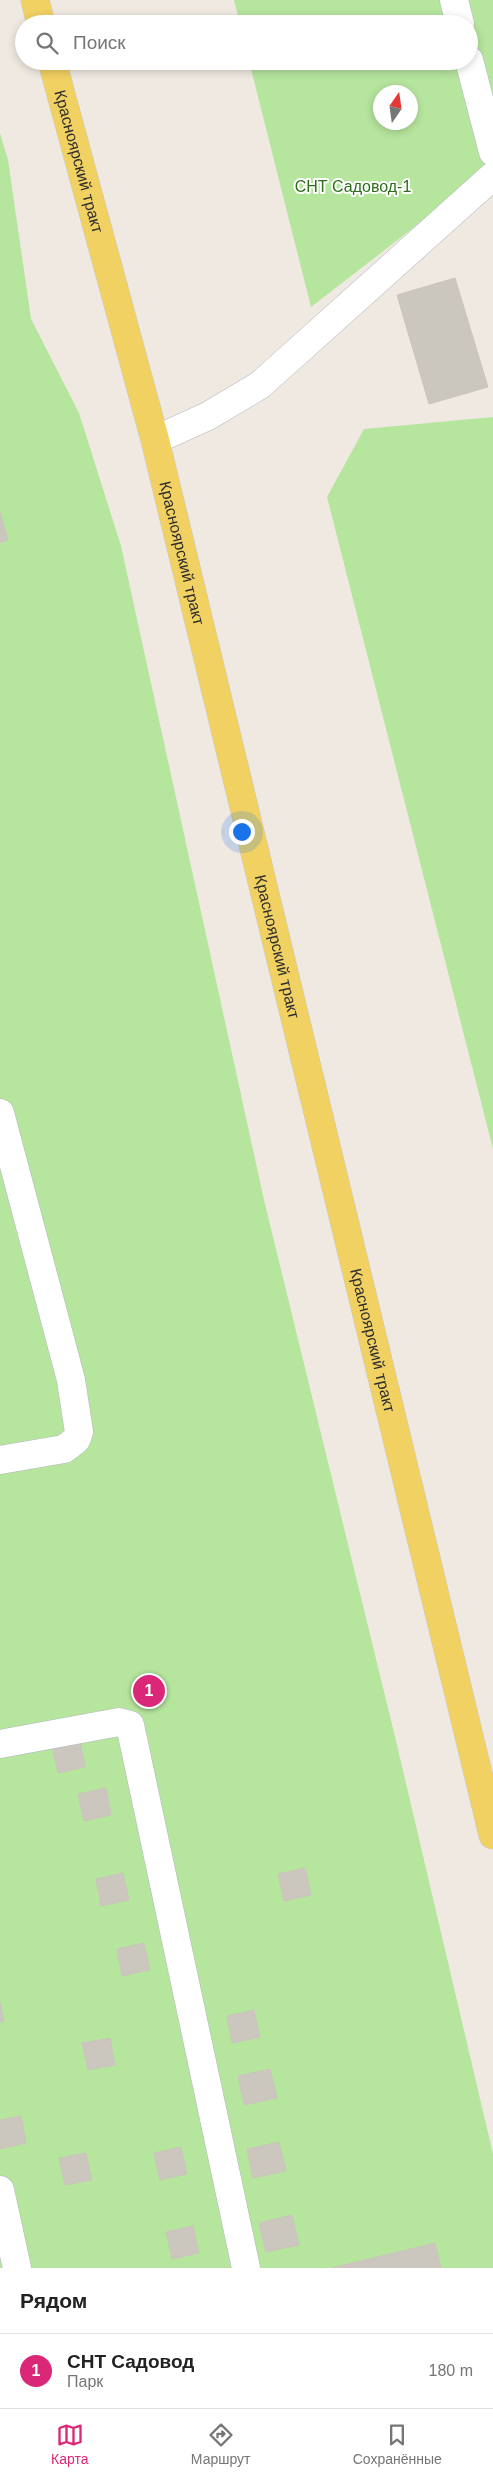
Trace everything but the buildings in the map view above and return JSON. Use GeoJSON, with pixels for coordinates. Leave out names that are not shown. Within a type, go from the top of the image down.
{"type":"FeatureCollection","features":[{"type":"Feature","properties":{"kind":"main road"},"geometry":{"type":"LineString","coordinates":[[35,0],[39,15]]}},
{"type":"Feature","properties":{"kind":"main road","name":"Красноярский тракт"},"geometry":{"type":"LineString","coordinates":[[54,70],[155,440],[493,1835]]}},
{"type":"Feature","properties":{"kind":"street"},"geometry":{"type":"LineString","coordinates":[[454,0],[458,15]]}},
{"type":"Feature","properties":{"kind":"street"},"geometry":{"type":"LineString","coordinates":[[472,70],[493,152]]}},
{"type":"Feature","properties":{"kind":"street"},"geometry":{"type":"LineString","coordinates":[[155,440],[208,416],[260,385],[493,176]]}},
{"type":"Feature","properties":{"kind":"street"},"geometry":{"type":"LineString","coordinates":[[0,1113],[9,1184],[72,1380],[79,1432],[76,1440],[64,1449],[0,1460]]}},
{"type":"Feature","properties":{"kind":"street"},"geometry":{"type":"LineString","coordinates":[[0,1744],[119,1722],[130,1725],[246,2268]]}},
{"type":"Feature","properties":{"kind":"street"},"geometry":{"type":"LineString","coordinates":[[0,2190],[16,2268]]}},
{"type":"Feature","properties":{"kind":"green space","name":"СНТ Садовод-1"},"geometry":{"type":"Polygon","coordinates":[[[234,0],[493,0],[493,166],[311,307],[251,70],[478,70],[478,15],[238,15],[234,0]]]}},
{"type":"Feature","properties":{"kind":"green space"},"geometry":{"type":"Polygon","coordinates":[[[0,133],[8,160],[31,319],[79,413],[121,546],[264,1200],[397,1745],[493,2154],[493,2268],[0,2268],[0,133]]]}},
{"type":"Feature","properties":{"kind":"green space"},"geometry":{"type":"Polygon","coordinates":[[[493,417],[493,1149],[327,497],[364,429],[493,417]]]}},
{"type":"Feature","properties":{"kind":"place","name":"СНТ Садовод"},"geometry":{"type":"Point","coordinates":[149,1691]}}]}
